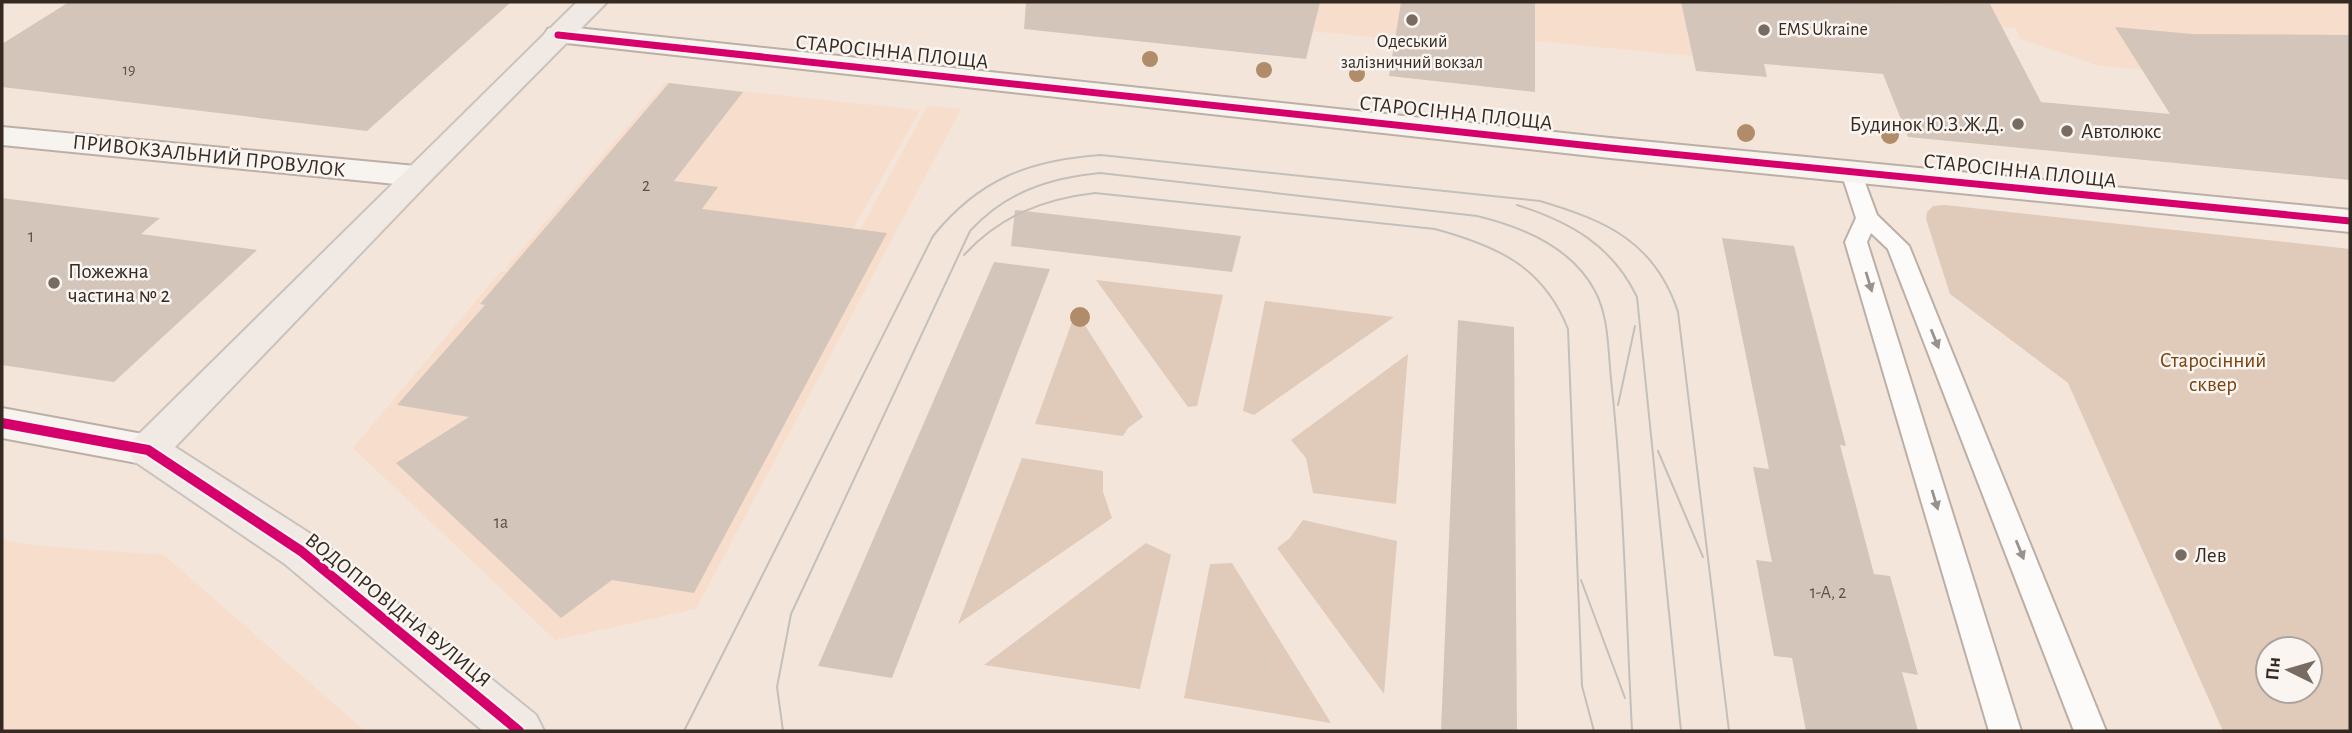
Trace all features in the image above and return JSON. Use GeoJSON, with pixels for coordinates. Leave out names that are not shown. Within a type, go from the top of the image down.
{"type":"FeatureCollection","features":[{"type":"Feature","properties":{"kind":"main road"},"geometry":{"type":"LineString","coordinates":[[2,423],[148,450],[416,176],[593,2]]}},
{"type":"Feature","properties":{"kind":"main road","name":"СТАРОСІННА ПЛОЩА"},"geometry":{"type":"LineString","coordinates":[[558,35],[1851,172],[2350,221]]}},
{"type":"Feature","properties":{"kind":"main road","name":"ПРИВОКЗАЛЬНИЙ ПРОВУЛОК"},"geometry":{"type":"LineString","coordinates":[[2,136],[416,176]]}},
{"type":"Feature","properties":{"kind":"main road","name":"ВОДОПРОВІДНА ВУЛИЦЯ"},"geometry":{"type":"LineString","coordinates":[[148,450],[301,551],[519,731]]}},
{"type":"Feature","properties":{"kind":"lane"},"geometry":{"type":"LineString","coordinates":[[1851,172],[1867,218],[1898,246],[2090,731]]}},
{"type":"Feature","properties":{"kind":"lane"},"geometry":{"type":"LineString","coordinates":[[1867,218],[1856,242],[2005,731]]}},
{"type":"Feature","properties":{"kind":"shaded area"},"geometry":{"type":"Polygon","coordinates":[[[1009,2],[2350,2],[2350,87],[2239,87],[2221,76],[2099,66],[2020,39],[2015,28],[1849,13],[1693,56],[1535,41],[1464,46],[1009,2]]]}},
{"type":"Feature","properties":{"kind":"shaded area"},"geometry":{"type":"Polygon","coordinates":[[[665,83],[920,110],[823,283],[830,286],[927,106],[961,109],[696,609],[555,640],[353,448],[501,271],[760,309],[505,269],[665,83]]]}},
{"type":"Feature","properties":{"kind":"shaded area"},"geometry":{"type":"Polygon","coordinates":[[[2,540],[42,546],[164,555],[365,731],[2,731],[2,540]]]}},
{"type":"Feature","properties":{"kind":"green space","name":"Старосінний сквер"},"geometry":{"type":"Polygon","coordinates":[[[1945,205],[2350,249],[2350,731],[2223,731],[2068,383],[1950,294],[1926,219],[1927,212],[1933,206],[1945,205]]]}},
{"type":"Feature","properties":{"kind":"green space"},"geometry":{"type":"Polygon","coordinates":[[[1096,280],[1223,295],[1197,406],[1188,407],[1096,280]]]}},
{"type":"Feature","properties":{"kind":"green space"},"geometry":{"type":"Polygon","coordinates":[[[1265,301],[1394,317],[1254,415],[1243,411],[1265,301]]]}},
{"type":"Feature","properties":{"kind":"green space"},"geometry":{"type":"Polygon","coordinates":[[[1076,311],[1143,417],[1128,428],[1123,436],[1035,424],[1076,311]]]}},
{"type":"Feature","properties":{"kind":"green space"},"geometry":{"type":"Polygon","coordinates":[[[1408,354],[1396,504],[1313,493],[1306,458],[1291,440],[1408,354]]]}},
{"type":"Feature","properties":{"kind":"green space"},"geometry":{"type":"Polygon","coordinates":[[[1022,458],[1103,471],[1103,492],[1112,518],[958,624],[1022,458]]]}},
{"type":"Feature","properties":{"kind":"green space"},"geometry":{"type":"Polygon","coordinates":[[[1303,520],[1397,541],[1384,694],[1277,548],[1289,539],[1303,520]]]}},
{"type":"Feature","properties":{"kind":"green space"},"geometry":{"type":"Polygon","coordinates":[[[1146,543],[1171,555],[1140,689],[984,665],[1146,543]]]}},
{"type":"Feature","properties":{"kind":"green space"},"geometry":{"type":"Polygon","coordinates":[[[1232,563],[1331,723],[1184,698],[1210,564],[1232,563]]]}},
{"type":"Feature","properties":{"kind":"building"},"geometry":{"type":"Polygon","coordinates":[[[69,2],[511,2],[367,131],[2,87],[2,44],[69,2]]]}},
{"type":"Feature","properties":{"kind":"building"},"geometry":{"type":"Polygon","coordinates":[[[1026,2],[1320,2],[1306,59],[1024,29],[1026,2]]]}},
{"type":"Feature","properties":{"kind":"building"},"geometry":{"type":"Polygon","coordinates":[[[1401,2],[1535,2],[1535,92],[1389,76],[1401,2]]]}},
{"type":"Feature","properties":{"kind":"building"},"geometry":{"type":"Polygon","coordinates":[[[1681,2],[1990,4],[2041,102],[2170,114],[2115,27],[2192,34],[2350,35],[2350,180],[1908,137],[1883,74],[1764,64],[1767,77],[1696,71],[1681,2]]]}},
{"type":"Feature","properties":{"kind":"building"},"geometry":{"type":"Polygon","coordinates":[[[669,83],[743,92],[674,181],[718,187],[702,209],[887,233],[694,593],[612,580],[561,618],[396,463],[469,417],[397,405],[485,305],[480,304],[669,83]]]}},
{"type":"Feature","properties":{"kind":"building"},"geometry":{"type":"Polygon","coordinates":[[[2,198],[160,218],[141,234],[257,250],[114,382],[2,365],[2,198]]]}},
{"type":"Feature","properties":{"kind":"building"},"geometry":{"type":"Polygon","coordinates":[[[1015,210],[1241,236],[1232,272],[1011,246],[1015,210]]]}},
{"type":"Feature","properties":{"kind":"building"},"geometry":{"type":"Polygon","coordinates":[[[1722,238],[1794,246],[1846,446],[1840,445],[1874,574],[1890,576],[1918,675],[1902,672],[1918,731],[1806,731],[1792,658],[1774,656],[1756,560],[1772,562],[1753,467],[1769,469],[1722,238]]]}},
{"type":"Feature","properties":{"kind":"building"},"geometry":{"type":"Polygon","coordinates":[[[994,262],[1050,269],[892,678],[818,666],[994,262]]]}},
{"type":"Feature","properties":{"kind":"building"},"geometry":{"type":"Polygon","coordinates":[[[1458,320],[1514,327],[1517,731],[1441,731],[1458,320]]]}},
{"type":"Feature","properties":{"kind":"tram line"},"geometry":{"type":"LineString","coordinates":[[684,731],[933,236],[950,216],[969,200],[1007,176],[1051,162],[1101,155],[1540,201],[1607,226],[1642,251],[1668,288],[1678,312],[1729,731]]}},
{"type":"Feature","properties":{"kind":"tram line"},"geometry":{"type":"LineString","coordinates":[[783,731],[777,687],[791,614],[970,231],[998,206],[1029,189],[1063,179],[1100,173],[1477,216],[1512,226],[1545,241],[1573,262],[1600,301],[1607,334],[1622,511],[1632,731]]}},
{"type":"Feature","properties":{"kind":"tram line"},"geometry":{"type":"LineString","coordinates":[[964,255],[992,230],[1023,212],[1058,200],[1095,193],[1435,229],[1498,252],[1531,274],[1558,307],[1568,329],[1582,686],[1594,731]]}},
{"type":"Feature","properties":{"kind":"tram line"},"geometry":{"type":"LineString","coordinates":[[1517,205],[1555,219],[1588,238],[1615,263],[1637,297],[1681,731]]}},
{"type":"Feature","properties":{"kind":"tram line"},"geometry":{"type":"LineString","coordinates":[[1618,405],[1635,326]]}},
{"type":"Feature","properties":{"kind":"tram line"},"geometry":{"type":"LineString","coordinates":[[1658,451],[1703,557]]}},
{"type":"Feature","properties":{"kind":"tram line"},"geometry":{"type":"LineString","coordinates":[[1581,580],[1625,698]]}},
{"type":"Feature","properties":{"kind":"cycle path"},"geometry":{"type":"LineString","coordinates":[[558,35],[1610,148],[2350,221]]}},
{"type":"Feature","properties":{"kind":"cycle path"},"geometry":{"type":"LineString","coordinates":[[2,423],[148,450],[301,551],[519,731]]}},
{"type":"Feature","properties":{"kind":"place","name":"Одеський залізничний вокзал"},"geometry":{"type":"Point","coordinates":[1412,20]}},
{"type":"Feature","properties":{"kind":"place","name":"EMS Ukraine"},"geometry":{"type":"Point","coordinates":[1764,30]}},
{"type":"Feature","properties":{"kind":"place","name":"Будинок Ю.З.Ж.Д."},"geometry":{"type":"Point","coordinates":[2018,124]}},
{"type":"Feature","properties":{"kind":"place","name":"Автолюкс"},"geometry":{"type":"Point","coordinates":[2067,131]}},
{"type":"Feature","properties":{"kind":"place","name":"Пожежна частина № 2"},"geometry":{"type":"Point","coordinates":[54,283]}},
{"type":"Feature","properties":{"kind":"place","name":"Лев"},"geometry":{"type":"Point","coordinates":[2181,555]}}]}
